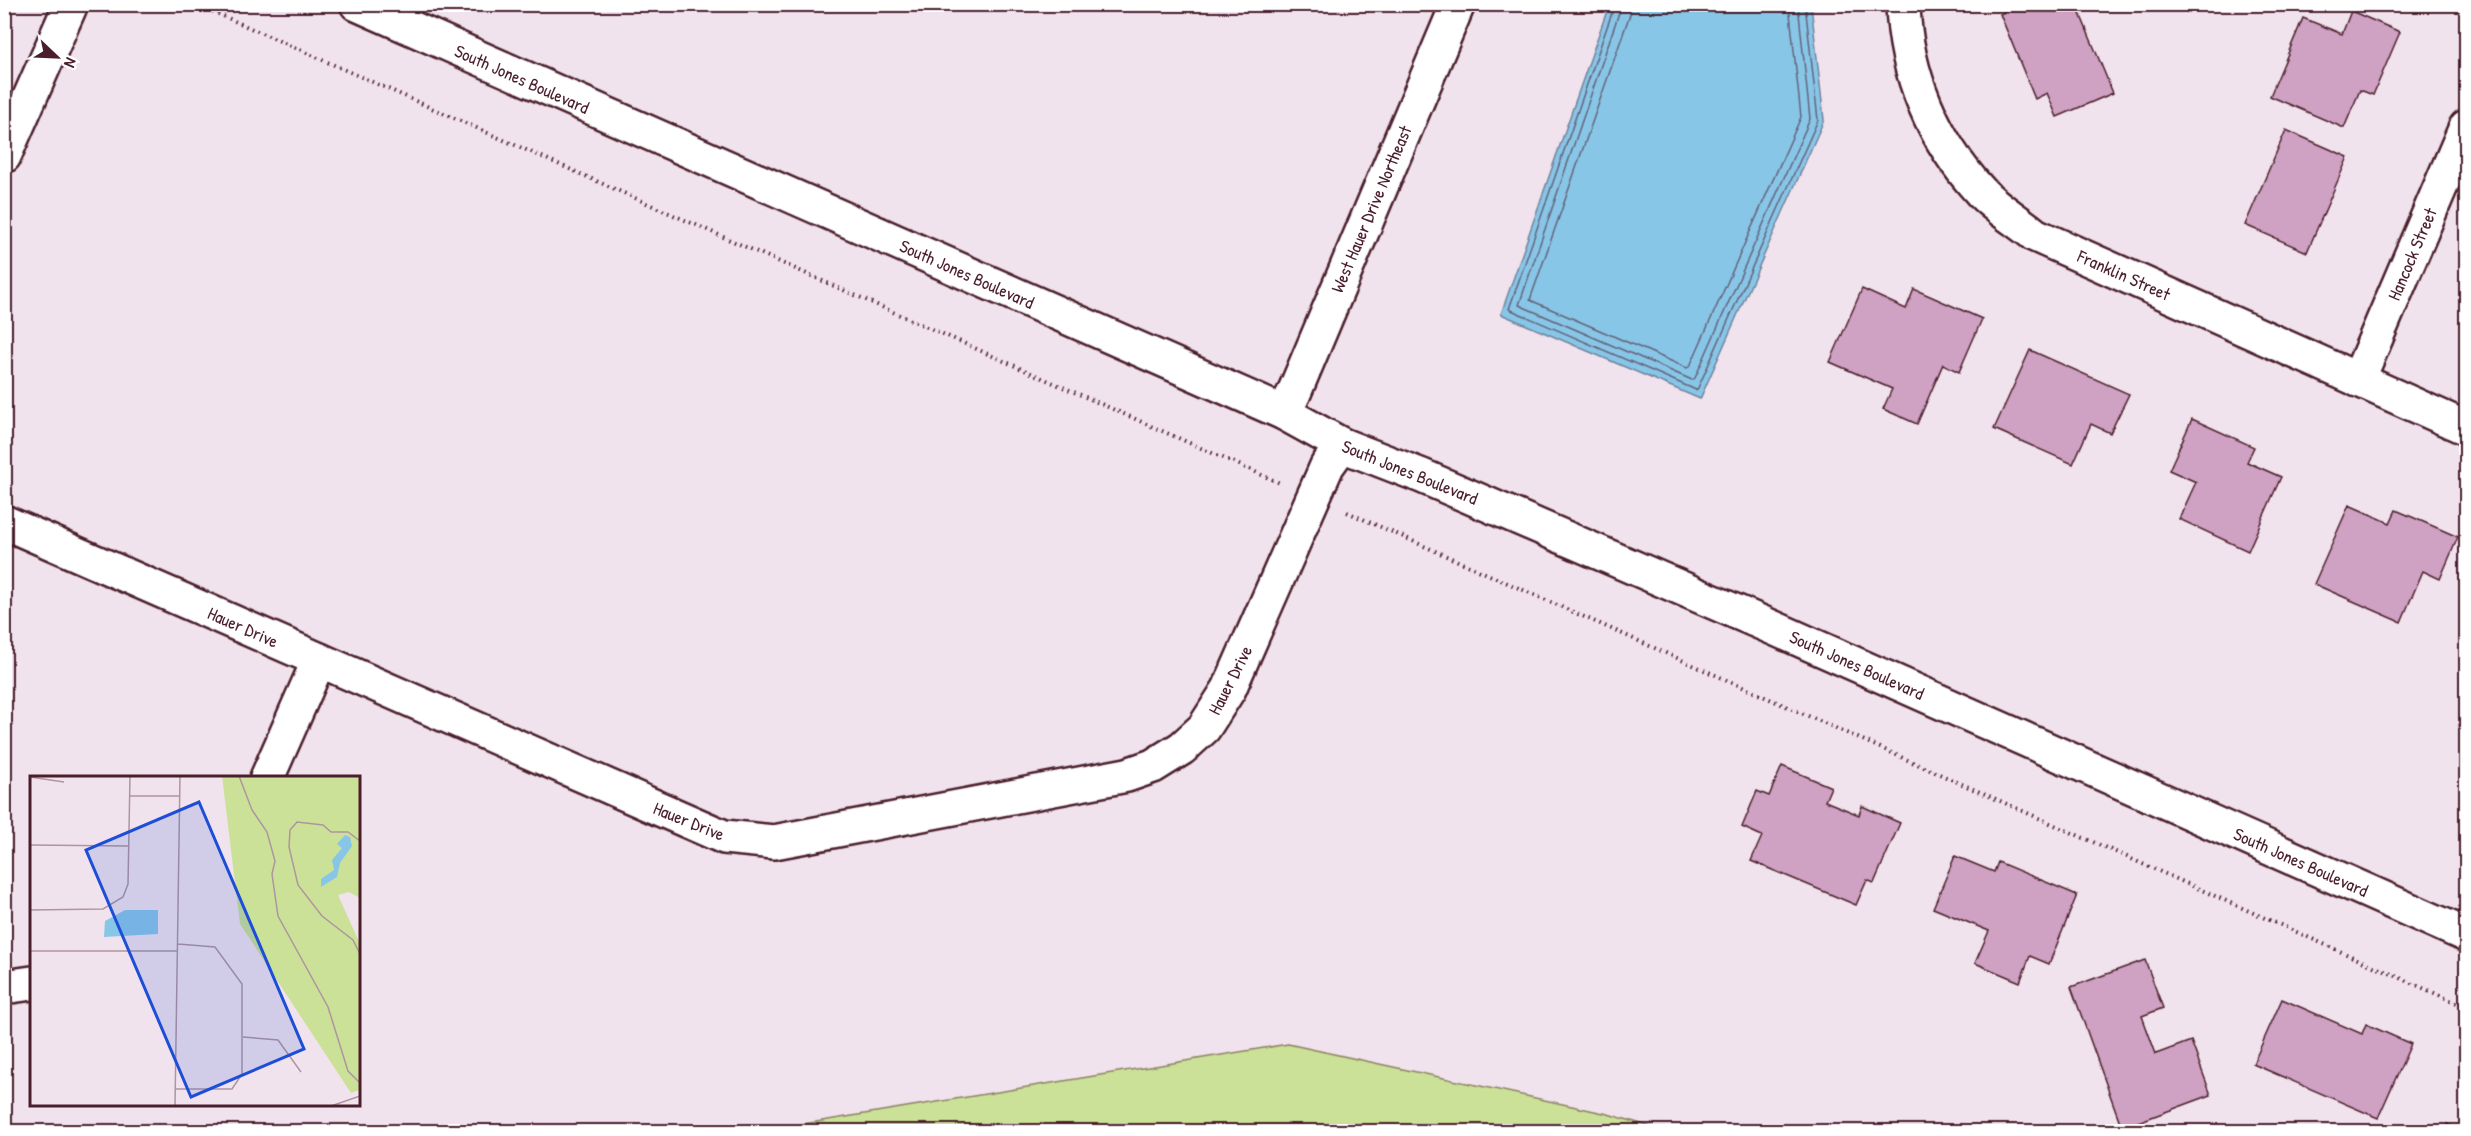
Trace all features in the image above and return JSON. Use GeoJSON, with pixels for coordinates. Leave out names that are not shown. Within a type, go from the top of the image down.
{"type":"FeatureCollection","features":[{"type":"Feature","properties":{"kind":"street"},"geometry":{"type":"LineString","coordinates":[[4,156],[71,4]]}},
{"type":"Feature","properties":{"kind":"street","name":"South Jones Boulevard"},"geometry":{"type":"LineString","coordinates":[[357,4],[1284,413],[1342,445],[1431,480],[1776,629],[2466,935]]}},
{"type":"Feature","properties":{"kind":"street","name":"West Hauer Drive Northeast"},"geometry":{"type":"LineString","coordinates":[[1284,413],[1458,4]]}},
{"type":"Feature","properties":{"kind":"street","name":"Franklin Street"},"geometry":{"type":"LineString","coordinates":[[1903,4],[1904,35],[1918,91],[1945,145],[1982,193],[2035,235],[2466,428]]}},
{"type":"Feature","properties":{"kind":"street","name":"Hancock Street"},"geometry":{"type":"LineString","coordinates":[[2358,380],[2466,127]]}},
{"type":"Feature","properties":{"kind":"street","name":"Hauer Drive"},"geometry":{"type":"LineString","coordinates":[[4,522],[724,837],[754,842],[774,842],[1127,775],[1153,766],[1182,748],[1204,728],[1229,689],[1327,466],[1342,445]]}},
{"type":"Feature","properties":{"kind":"street"},"geometry":{"type":"LineString","coordinates":[[267,776],[319,660]]}},
{"type":"Feature","properties":{"kind":"street"},"geometry":{"type":"LineString","coordinates":[[4,987],[30,982]]}},
{"type":"Feature","properties":{"kind":"green space"},"geometry":{"type":"Polygon","coordinates":[[[1288,1044],[1608,1114],[1665,1131],[761,1131],[1288,1044]]]}},
{"type":"Feature","properties":{"kind":"water"},"geometry":{"type":"Polygon","coordinates":[[[1609,5],[1811,5],[1824,120],[1700,399],[1501,314],[1609,5]]]}},
{"type":"Feature","properties":{"kind":"building"},"geometry":{"type":"Polygon","coordinates":[[[2021,4],[2076,4],[2113,93],[2057,117],[2047,93],[2035,99],[2000,14],[2021,4]]]}},
{"type":"Feature","properties":{"kind":"building"},"geometry":{"type":"Polygon","coordinates":[[[2351,11],[2400,32],[2373,95],[2360,90],[2344,128],[2270,96],[2303,18],[2342,34],[2351,11]]]}},
{"type":"Feature","properties":{"kind":"building"},"geometry":{"type":"Polygon","coordinates":[[[2286,130],[2348,157],[2307,252],[2245,225],[2286,130]]]}},
{"type":"Feature","properties":{"kind":"building"},"geometry":{"type":"Polygon","coordinates":[[[1862,289],[1906,309],[1914,289],[1982,319],[1959,372],[1943,364],[1917,424],[1883,409],[1892,389],[1830,362],[1862,289]]]}},
{"type":"Feature","properties":{"kind":"building"},"geometry":{"type":"Polygon","coordinates":[[[2030,350],[2129,394],[2110,433],[2091,424],[2073,464],[1994,429],[2030,350]]]}},
{"type":"Feature","properties":{"kind":"building"},"geometry":{"type":"Polygon","coordinates":[[[2192,419],[2254,447],[2247,462],[2281,477],[2248,551],[2179,519],[2196,482],[2169,470],[2192,419]]]}},
{"type":"Feature","properties":{"kind":"building"},"geometry":{"type":"Polygon","coordinates":[[[2349,505],[2390,523],[2396,510],[2458,537],[2440,579],[2423,571],[2401,622],[2314,584],[2349,505]]]}},
{"type":"Feature","properties":{"kind":"building"},"geometry":{"type":"Polygon","coordinates":[[[1782,766],[1831,787],[1825,801],[1859,815],[1862,806],[1900,823],[1874,883],[1867,880],[1856,905],[1751,861],[1762,836],[1742,827],[1757,791],[1769,796],[1782,766]]]}},
{"type":"Feature","properties":{"kind":"building"},"geometry":{"type":"Polygon","coordinates":[[[1955,856],[1994,872],[1998,862],[2077,895],[2049,964],[2030,956],[2020,982],[1975,963],[1989,931],[1933,908],[1955,856]]]}},
{"type":"Feature","properties":{"kind":"building"},"geometry":{"type":"Polygon","coordinates":[[[2145,960],[2163,1008],[2142,1016],[2156,1054],[2191,1041],[2211,1095],[2122,1128],[2071,987],[2145,960]]]}},
{"type":"Feature","properties":{"kind":"building"},"geometry":{"type":"Polygon","coordinates":[[[2282,999],[2362,1034],[2366,1024],[2411,1044],[2378,1118],[2253,1064],[2282,999]]]}},
{"type":"Feature","properties":{"kind":"building"},"geometry":{"type":"Polygon","coordinates":[[[2447,1124],[2464,1132],[2444,1132],[2447,1124]]]}}]}
